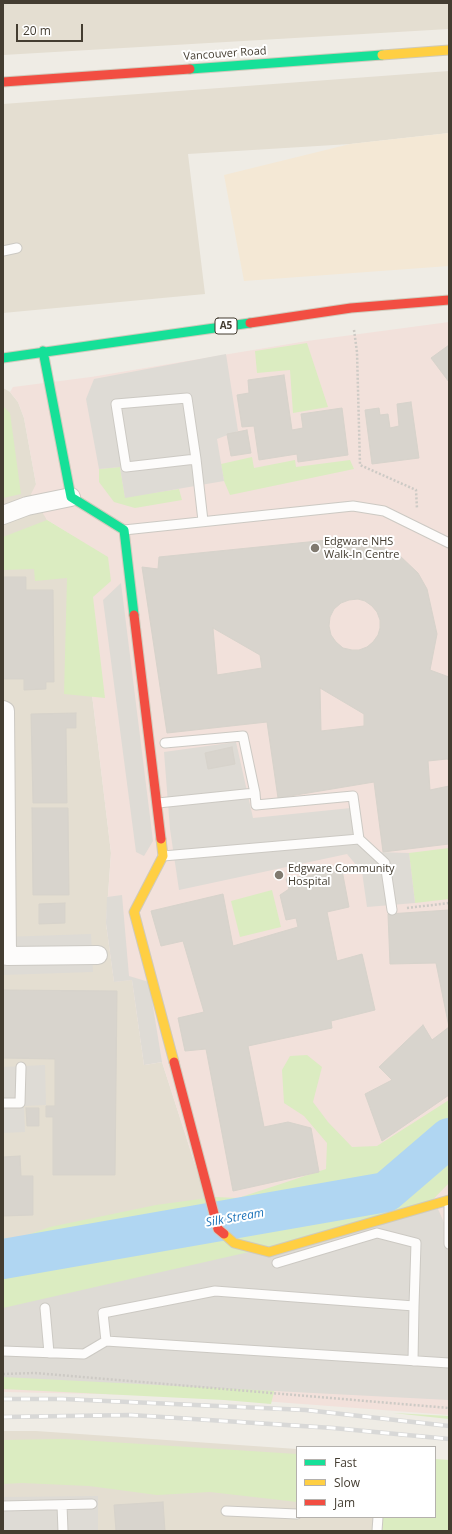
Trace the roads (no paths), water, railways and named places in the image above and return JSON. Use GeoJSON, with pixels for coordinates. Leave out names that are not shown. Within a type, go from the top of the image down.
{"type":"FeatureCollection","features":[{"type":"Feature","properties":{"kind":"street","name":"Vancouver Road"},"geometry":{"type":"LineString","coordinates":[[3,82],[449,50]]}},
{"type":"Feature","properties":{"kind":"street","name":"A5"},"geometry":{"type":"LineString","coordinates":[[3,358],[351,308],[449,300]]}},
{"type":"Feature","properties":{"kind":"street"},"geometry":{"type":"LineString","coordinates":[[44,352],[71,497]]}},
{"type":"Feature","properties":{"kind":"street"},"geometry":{"type":"LineString","coordinates":[[3,515],[27,506],[71,497],[124,530],[158,803],[163,856],[134,912],[218,1229],[234,1243],[269,1252],[449,1200]]}},
{"type":"Feature","properties":{"kind":"street"},"geometry":{"type":"LineString","coordinates":[[3,710],[5,711],[5,956],[98,955]]}},
{"type":"Feature","properties":{"kind":"lane"},"geometry":{"type":"LineString","coordinates":[[3,251],[18,248]]}},
{"type":"Feature","properties":{"kind":"lane"},"geometry":{"type":"LineString","coordinates":[[196,459],[126,467],[116,404],[187,398],[196,459],[203,521]]}},
{"type":"Feature","properties":{"kind":"lane"},"geometry":{"type":"LineString","coordinates":[[124,530],[353,506],[384,511],[449,543]]}},
{"type":"Feature","properties":{"kind":"lane"},"geometry":{"type":"LineString","coordinates":[[165,743],[244,736],[256,805],[353,796],[359,839],[384,863],[392,910]]}},
{"type":"Feature","properties":{"kind":"lane"},"geometry":{"type":"LineString","coordinates":[[158,803],[255,793]]}},
{"type":"Feature","properties":{"kind":"lane"},"geometry":{"type":"LineString","coordinates":[[163,856],[359,839]]}},
{"type":"Feature","properties":{"kind":"lane"},"geometry":{"type":"LineString","coordinates":[[3,1103],[20,1103],[21,1067]]}},
{"type":"Feature","properties":{"kind":"lane"},"geometry":{"type":"LineString","coordinates":[[449,1205],[449,1244]]}},
{"type":"Feature","properties":{"kind":"lane"},"geometry":{"type":"LineString","coordinates":[[277,1263],[377,1233],[416,1243],[413,1361]]}},
{"type":"Feature","properties":{"kind":"lane"},"geometry":{"type":"LineString","coordinates":[[106,1341],[103,1313],[215,1291],[414,1306]]}},
{"type":"Feature","properties":{"kind":"lane"},"geometry":{"type":"LineString","coordinates":[[45,1308],[49,1353]]}},
{"type":"Feature","properties":{"kind":"lane"},"geometry":{"type":"LineString","coordinates":[[3,1351],[84,1354],[106,1341],[449,1363]]}},
{"type":"Feature","properties":{"kind":"lane"},"geometry":{"type":"LineString","coordinates":[[3,1506],[92,1504]]}},
{"type":"Feature","properties":{"kind":"lane"},"geometry":{"type":"LineString","coordinates":[[62,1505],[63,1531]]}},
{"type":"Feature","properties":{"kind":"lane"},"geometry":{"type":"LineString","coordinates":[[226,1511],[296,1514]]}},
{"type":"Feature","properties":{"kind":"lane"},"geometry":{"type":"LineString","coordinates":[[377,1531],[378,1518]]}},
{"type":"Feature","properties":{"kind":"waterway","name":"Silk Stream"},"geometry":{"type":"LineString","coordinates":[[3,1259],[386,1192],[449,1138]]}},
{"type":"Feature","properties":{"kind":"railway"},"geometry":{"type":"LineString","coordinates":[[3,1399],[63,1399],[306,1410],[449,1426]]}},
{"type":"Feature","properties":{"kind":"railway"},"geometry":{"type":"LineString","coordinates":[[3,1417],[131,1415],[333,1428],[449,1439]]}},
{"type":"Feature","properties":{"kind":"place","name":"Edgware NHS Walk-In Centre"},"geometry":{"type":"Point","coordinates":[315,548]}},
{"type":"Feature","properties":{"kind":"place","name":"Edgware Community Hospital"},"geometry":{"type":"Point","coordinates":[279,875]}}]}
